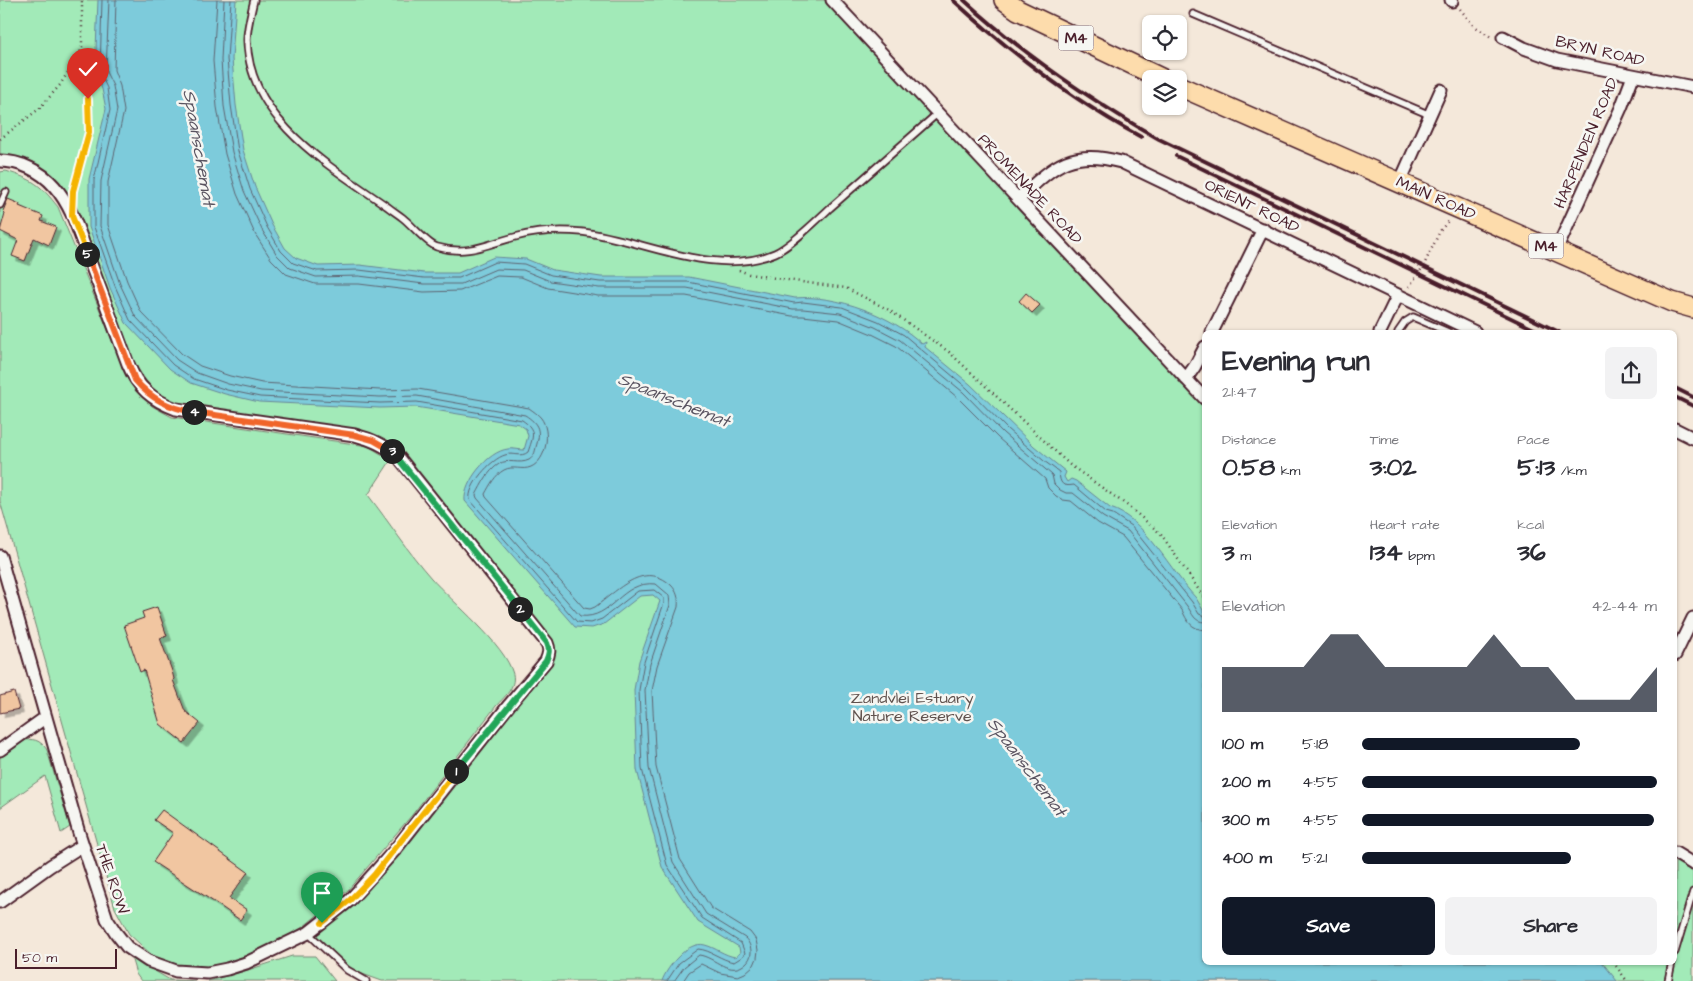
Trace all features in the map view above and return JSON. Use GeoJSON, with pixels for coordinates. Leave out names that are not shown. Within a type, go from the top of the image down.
{"type":"FeatureCollection","features":[{"type":"Feature","properties":{"kind":"main road","name":"M4"},"geometry":{"type":"LineString","coordinates":[[1005,0],[1018,10],[1144,70]]}},
{"type":"Feature","properties":{"kind":"main road","name":"MAIN ROAD"},"geometry":{"type":"LineString","coordinates":[[1187,89],[1664,299],[1693,308]]}},
{"type":"Feature","properties":{"kind":"street","name":"PROMENADE ROAD"},"geometry":{"type":"LineString","coordinates":[[832,0],[1202,396]]}},
{"type":"Feature","properties":{"kind":"street","name":"BRYN ROAD"},"geometry":{"type":"LineString","coordinates":[[1503,37],[1524,48],[1557,60],[1693,87]]}},
{"type":"Feature","properties":{"kind":"street","name":"HARPENDEN ROAD"},"geometry":{"type":"LineString","coordinates":[[1556,251],[1621,108],[1632,76]]}},
{"type":"Feature","properties":{"kind":"street"},"geometry":{"type":"LineString","coordinates":[[1400,182],[1441,90]]}},
{"type":"Feature","properties":{"kind":"street","name":"ORIENT ROAD"},"geometry":{"type":"LineString","coordinates":[[1018,199],[1053,168],[1069,160],[1085,156],[1104,157],[1122,162],[1471,330]]}},
{"type":"Feature","properties":{"kind":"street"},"geometry":{"type":"LineString","coordinates":[[0,161],[23,165],[39,173],[54,186],[72,216]]}},
{"type":"Feature","properties":{"kind":"street","name":"THE ROW"},"geometry":{"type":"LineString","coordinates":[[0,556],[83,845],[107,919],[127,947],[156,964],[185,972],[197,974],[217,972],[258,958],[308,933],[350,900],[374,875],[546,661],[549,649],[547,643],[396,454],[388,448],[373,440],[355,435],[176,409],[164,404],[146,391],[133,376],[72,216]]}},
{"type":"Feature","properties":{"kind":"street"},"geometry":{"type":"LineString","coordinates":[[1213,330],[1263,230]]}},
{"type":"Feature","properties":{"kind":"street"},"geometry":{"type":"LineString","coordinates":[[1381,330],[1401,296]]}},
{"type":"Feature","properties":{"kind":"street"},"geometry":{"type":"LineString","coordinates":[[1186,379],[1202,352]]}},
{"type":"Feature","properties":{"kind":"street"},"geometry":{"type":"LineString","coordinates":[[1677,430],[1693,438]]}},
{"type":"Feature","properties":{"kind":"street"},"geometry":{"type":"LineString","coordinates":[[1677,651],[1693,618]]}},
{"type":"Feature","properties":{"kind":"street"},"geometry":{"type":"LineString","coordinates":[[0,750],[46,717]]}},
{"type":"Feature","properties":{"kind":"street"},"geometry":{"type":"LineString","coordinates":[[0,902],[83,845]]}},
{"type":"Feature","properties":{"kind":"street"},"geometry":{"type":"LineString","coordinates":[[1677,854],[1693,864]]}},
{"type":"Feature","properties":{"kind":"lane"},"geometry":{"type":"LineString","coordinates":[[254,0],[247,39],[252,73],[268,107],[293,136],[347,178],[402,217],[435,246],[469,251],[516,236],[545,231],[582,232],[683,256],[716,261],[751,260],[776,253],[801,234],[938,113]]}},
{"type":"Feature","properties":{"kind":"lane"},"geometry":{"type":"LineString","coordinates":[[1192,14],[1430,115]]}},
{"type":"Feature","properties":{"kind":"lane"},"geometry":{"type":"LineString","coordinates":[[0,205],[6,192]]}},
{"type":"Feature","properties":{"kind":"lane"},"geometry":{"type":"LineString","coordinates":[[1399,330],[1405,322],[1413,317],[1443,330]]}},
{"type":"Feature","properties":{"kind":"lane"},"geometry":{"type":"LineString","coordinates":[[1677,945],[1693,892]]}},
{"type":"Feature","properties":{"kind":"lane"},"geometry":{"type":"LineString","coordinates":[[308,933],[347,970],[366,981]]}},
{"type":"Feature","properties":{"kind":"lane"},"geometry":{"type":"LineString","coordinates":[[1668,981],[1671,965]]}},
{"type":"Feature","properties":{"kind":"path"},"geometry":{"type":"LineString","coordinates":[[72,216],[73,191],[89,132],[88,99],[82,49],[82,0]]}},
{"type":"Feature","properties":{"kind":"path"},"geometry":{"type":"LineString","coordinates":[[1451,0],[1473,25],[1486,35],[1499,40],[1503,37]]}},
{"type":"Feature","properties":{"kind":"path"},"geometry":{"type":"LineString","coordinates":[[0,139],[38,109],[60,85],[82,49]]}},
{"type":"Feature","properties":{"kind":"path"},"geometry":{"type":"LineString","coordinates":[[1401,296],[1423,267],[1440,231],[1450,219]]}},
{"type":"Feature","properties":{"kind":"path"},"geometry":{"type":"LineString","coordinates":[[734,268],[749,274],[846,288],[889,310],[912,326],[949,352],[1070,465],[1128,506],[1161,534],[1202,595]]}},
{"type":"Feature","properties":{"kind":"path"},"geometry":{"type":"LineString","coordinates":[[1615,965],[1627,981]]}},
{"type":"Feature","properties":{"kind":"green space"},"geometry":{"type":"Polygon","coordinates":[[[0,0],[832,0],[1202,396],[1202,965],[1677,965],[1677,854],[1693,864],[1693,981],[382,981],[354,971],[314,933],[357,897],[536,676],[551,662],[553,658],[552,642],[377,441],[181,410],[143,386],[72,217],[39,173],[0,161],[0,0]]]}},
{"type":"Feature","properties":{"kind":"green space"},"geometry":{"type":"Polygon","coordinates":[[[6,171],[36,184],[58,207],[129,382],[152,406],[172,417],[368,446],[391,460],[368,495],[431,578],[500,650],[513,674],[513,684],[509,692],[496,706],[412,815],[348,890],[303,927],[260,953],[217,967],[182,970],[154,957],[129,934],[115,908],[0,501],[0,172],[6,171]]]}},
{"type":"Feature","properties":{"kind":"green space"},"geometry":{"type":"Polygon","coordinates":[[[26,740],[38,741],[47,750],[70,827],[61,833],[45,776],[0,808],[0,757],[26,740]]]}},
{"type":"Feature","properties":{"kind":"green space"},"geometry":{"type":"Polygon","coordinates":[[[292,956],[315,956],[335,981],[208,981],[248,970],[292,956]]]}},
{"type":"Feature","properties":{"kind":"green space"},"geometry":{"type":"Polygon","coordinates":[[[131,957],[170,980],[195,981],[141,981],[136,974],[131,957]]]}},
{"type":"Feature","properties":{"kind":"water","name":"Zandvlei Estuary Nature Reserve"},"geometry":{"type":"Polygon","coordinates":[[[98,0],[236,0],[232,59],[236,105],[243,150],[255,187],[272,225],[285,248],[296,258],[318,266],[360,265],[424,273],[458,273],[494,257],[526,259],[553,270],[601,277],[689,277],[795,298],[811,298],[846,303],[896,324],[922,344],[926,342],[925,347],[970,384],[1034,446],[1066,472],[1064,477],[1067,482],[1071,479],[1076,481],[1110,508],[1123,514],[1135,523],[1157,547],[1202,608],[1202,965],[1604,965],[1617,981],[662,981],[673,962],[692,947],[705,945],[735,957],[740,953],[739,947],[698,922],[662,867],[637,770],[634,690],[639,661],[660,601],[653,595],[640,596],[604,624],[592,628],[575,627],[465,501],[465,494],[472,477],[493,455],[510,449],[524,450],[528,436],[526,429],[519,424],[416,407],[380,408],[259,402],[191,383],[170,369],[126,323],[110,288],[89,227],[89,179],[106,109],[102,89],[95,74],[98,0]]]}},
{"type":"Feature","properties":{"kind":"building"},"geometry":{"type":"Polygon","coordinates":[[[8,199],[43,216],[41,221],[56,227],[49,245],[34,238],[25,261],[12,256],[18,240],[0,231],[5,213],[3,211],[8,199]]]}},
{"type":"Feature","properties":{"kind":"building"},"geometry":{"type":"Polygon","coordinates":[[[1026,293],[1040,305],[1032,313],[1019,301],[1026,293]]]}},
{"type":"Feature","properties":{"kind":"building"},"geometry":{"type":"Polygon","coordinates":[[[157,607],[167,636],[160,638],[172,671],[173,680],[185,711],[200,723],[184,743],[160,724],[144,670],[140,672],[124,625],[144,618],[142,612],[157,607]]]}},
{"type":"Feature","properties":{"kind":"building"},"geometry":{"type":"Polygon","coordinates":[[[14,692],[19,709],[0,713],[0,696],[14,692]]]}},
{"type":"Feature","properties":{"kind":"building"},"geometry":{"type":"Polygon","coordinates":[[[162,810],[248,872],[229,898],[247,910],[240,920],[153,862],[173,833],[154,820],[162,810]]]}},
{"type":"Feature","properties":{"kind":"railway"},"geometry":{"type":"LineString","coordinates":[[953,0],[1019,56],[1066,91],[1115,123],[1141,137]]}},
{"type":"Feature","properties":{"kind":"railway"},"geometry":{"type":"LineString","coordinates":[[964,0],[986,20],[1057,75],[1159,139],[1555,330]]}},
{"type":"Feature","properties":{"kind":"railway"},"geometry":{"type":"LineString","coordinates":[[1176,156],[1536,330]]}},
{"type":"Feature","properties":{"kind":"railway"},"geometry":{"type":"LineString","coordinates":[[1677,389],[1693,397]]}},
{"type":"Feature","properties":{"kind":"railway"},"geometry":{"type":"LineString","coordinates":[[1677,398],[1693,406]]}},
{"type":"Feature","properties":{"kind":"route"},"geometry":{"type":"LineString","coordinates":[[88,99],[89,132],[73,191],[72,216],[128,364],[137,382],[155,398],[176,409],[366,437],[388,448],[396,454],[438,506],[547,643],[549,649],[546,661],[454,773],[394,851],[350,900],[322,923]]}},
{"type":"Feature","properties":{"kind":"water label","name":"Spaanschemat"},"geometry":{"type":"Point","coordinates":[199,148]}},
{"type":"Feature","properties":{"kind":"water label","name":"Spaanschemat"},"geometry":{"type":"Point","coordinates":[674,400]}},
{"type":"Feature","properties":{"kind":"water label","name":"Spaanschemat"},"geometry":{"type":"Point","coordinates":[1027,767]}}]}
